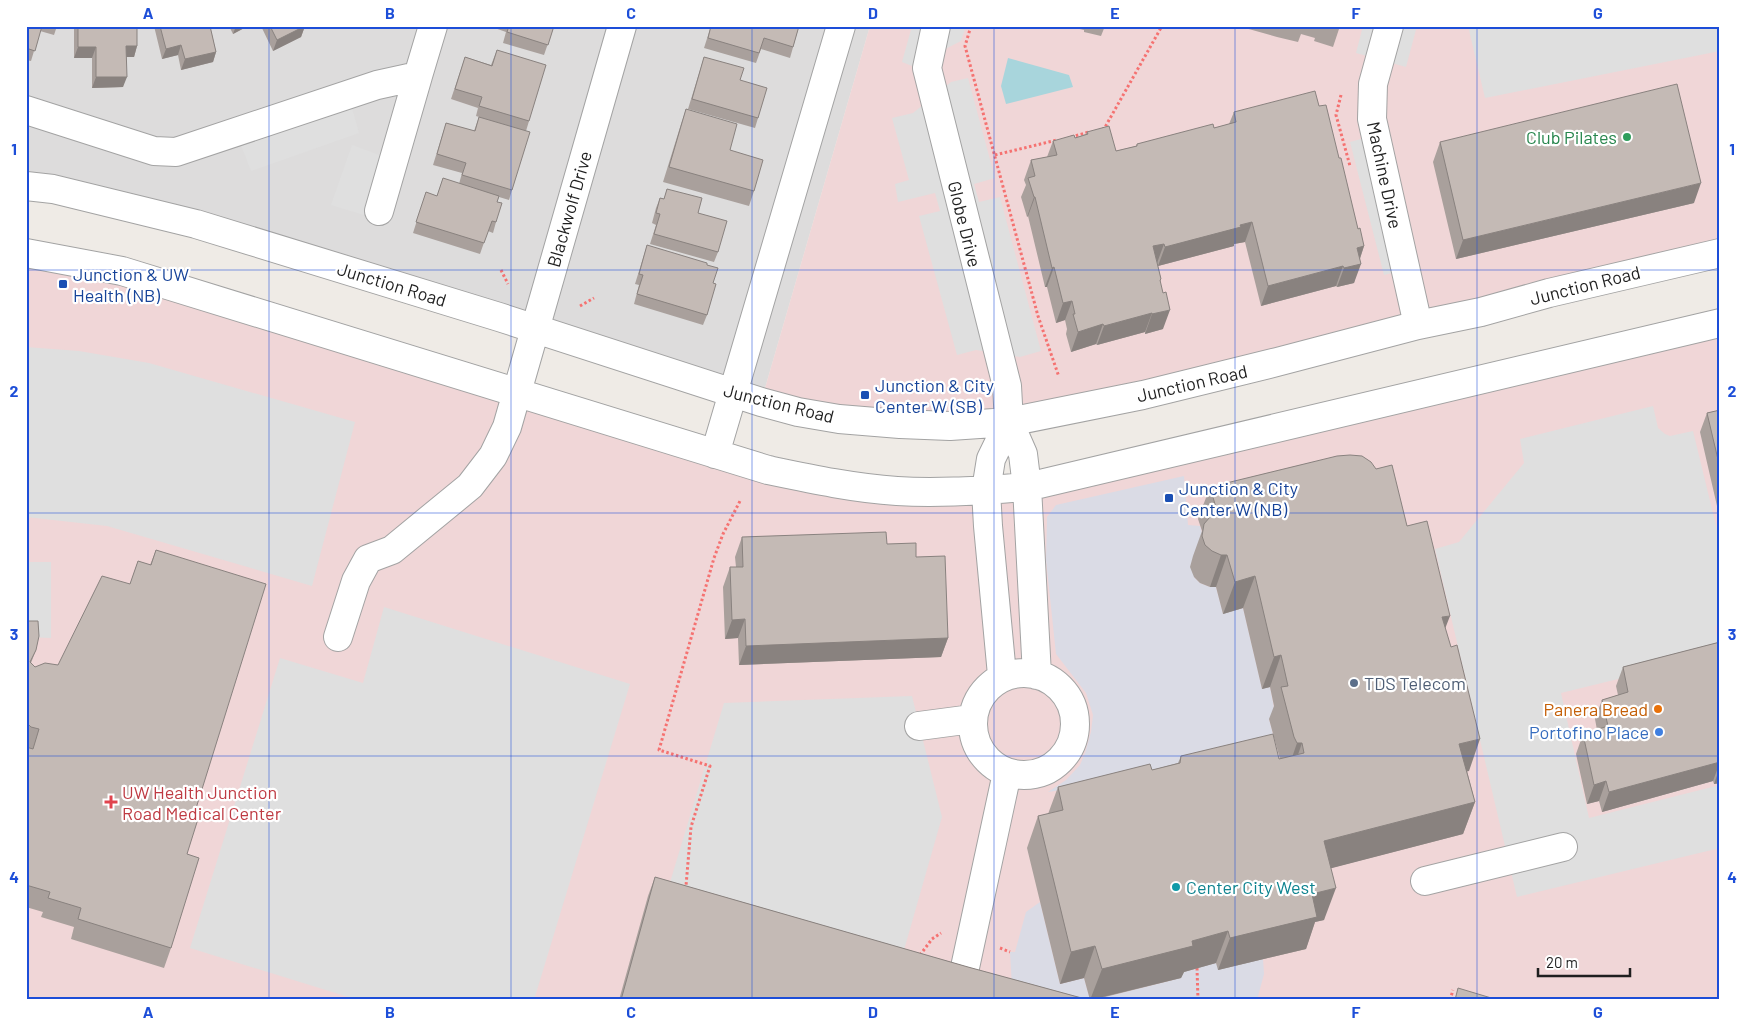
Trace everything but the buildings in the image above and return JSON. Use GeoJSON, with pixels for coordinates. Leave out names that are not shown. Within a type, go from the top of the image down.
{"type":"FeatureCollection","features":[{"type":"Feature","properties":{"kind":"street"},"geometry":{"type":"LineString","coordinates":[[379,211],[433,26]]}},
{"type":"Feature","properties":{"kind":"street","name":"Blackwolf Drive"},"geometry":{"type":"LineString","coordinates":[[338,636],[356,581],[368,559],[392,550],[470,486],[493,456],[504,435],[622,26]]}},
{"type":"Feature","properties":{"kind":"street"},"geometry":{"type":"LineString","coordinates":[[715,454],[841,26]]}},
{"type":"Feature","properties":{"kind":"street","name":"Globe Drive"},"geometry":{"type":"LineString","coordinates":[[936,26],[927,68],[1007,386],[1009,422]]}},
{"type":"Feature","properties":{"kind":"street","name":"Machine Drive"},"geometry":{"type":"LineString","coordinates":[[1388,26],[1373,84],[1372,119],[1418,325]]}},
{"type":"Feature","properties":{"kind":"street"},"geometry":{"type":"LineString","coordinates":[[26,110],[154,151],[176,152],[370,87],[418,76]]}},
{"type":"Feature","properties":{"kind":"street","name":"Junction Road"},"geometry":{"type":"LineString","coordinates":[[26,186],[53,190],[196,224],[535,329],[761,402],[840,419],[950,426],[1009,422],[1143,395],[1418,325],[1481,312],[1549,293],[1720,253]]}},
{"type":"Feature","properties":{"kind":"street"},"geometry":{"type":"LineString","coordinates":[[26,254],[122,271],[768,470],[826,483],[897,491],[986,490],[1027,487],[1720,323]]}},
{"type":"Feature","properties":{"kind":"street"},"geometry":{"type":"LineString","coordinates":[[1009,422],[1023,454],[1027,487],[1037,675]]}},
{"type":"Feature","properties":{"kind":"street"},"geometry":{"type":"LineString","coordinates":[[1002,675],[986,490],[992,459],[1009,422]]}},
{"type":"Feature","properties":{"kind":"street"},"geometry":{"type":"LineString","coordinates":[[1031,672],[1037,675],[1054,681],[1066,694],[1073,709],[1074,736],[1066,753],[1053,766],[1037,774],[1025,776],[1007,773],[992,765],[980,751],[974,737],[972,719],[975,708],[983,692],[1002,675],[1031,672]]}},
{"type":"Feature","properties":{"kind":"street"},"geometry":{"type":"LineString","coordinates":[[919,726],[972,719]]}},
{"type":"Feature","properties":{"kind":"street"},"geometry":{"type":"LineString","coordinates":[[961,986],[1007,773]]}},
{"type":"Feature","properties":{"kind":"street"},"geometry":{"type":"LineString","coordinates":[[1425,881],[1564,847]]}},
{"type":"Feature","properties":{"kind":"path"},"geometry":{"type":"LineString","coordinates":[[971,26],[965,46],[1038,316],[1059,377]]}},
{"type":"Feature","properties":{"kind":"path"},"geometry":{"type":"LineString","coordinates":[[1068,137],[1104,129],[1162,26]]}},
{"type":"Feature","properties":{"kind":"path"},"geometry":{"type":"LineString","coordinates":[[995,155],[1059,140]]}},
{"type":"Feature","properties":{"kind":"path"},"geometry":{"type":"LineString","coordinates":[[501,270],[508,284]]}},
{"type":"Feature","properties":{"kind":"path"},"geometry":{"type":"LineString","coordinates":[[580,306],[594,298]]}},
{"type":"Feature","properties":{"kind":"path"},"geometry":{"type":"LineString","coordinates":[[690,891],[686,886],[691,827],[710,766],[659,750],[714,558],[723,534],[740,500]]}},
{"type":"Feature","properties":{"kind":"path"},"geometry":{"type":"LineString","coordinates":[[918,958],[932,939],[943,932],[1010,952]]}},
{"type":"Feature","properties":{"kind":"path"},"geometry":{"type":"LineString","coordinates":[[1197,968],[1198,1000]]}},
{"type":"Feature","properties":{"kind":"path"},"geometry":{"type":"LineString","coordinates":[[1450,1000],[1453,990]]}},
{"type":"Feature","properties":{"kind":"shaded area"},"geometry":{"type":"Polygon","coordinates":[[[26,26],[870,26],[761,402],[26,186],[26,26]]]}},
{"type":"Feature","properties":{"kind":"shaded area"},"geometry":{"type":"Polygon","coordinates":[[[870,26],[1720,26],[1720,253],[1009,422],[761,402],[870,26]]]}},
{"type":"Feature","properties":{"kind":"shaded area"},"geometry":{"type":"Polygon","coordinates":[[[912,26],[966,26],[961,41],[912,66],[902,62],[912,26]]]}},
{"type":"Feature","properties":{"kind":"shaded area"},"geometry":{"type":"Polygon","coordinates":[[[1363,26],[1417,26],[1406,67],[1356,53],[1363,26]]]}},
{"type":"Feature","properties":{"kind":"shaded area"},"geometry":{"type":"Polygon","coordinates":[[[1468,26],[1720,26],[1720,51],[1485,98],[1468,26]]]}},
{"type":"Feature","properties":{"kind":"shaded area"},"geometry":{"type":"Polygon","coordinates":[[[968,78],[995,178],[974,184],[979,202],[1000,197],[1041,351],[1020,357],[976,350],[957,355],[919,216],[940,211],[935,193],[898,202],[895,184],[909,180],[892,118],[913,113],[951,82],[968,78]]]}},
{"type":"Feature","properties":{"kind":"shaded area"},"geometry":{"type":"Polygon","coordinates":[[[348,94],[359,133],[251,171],[236,132],[348,94]]]}},
{"type":"Feature","properties":{"kind":"shaded area"},"geometry":{"type":"Polygon","coordinates":[[[1372,136],[1403,270],[1384,275],[1350,142],[1372,136]]]}},
{"type":"Feature","properties":{"kind":"shaded area"},"geometry":{"type":"Polygon","coordinates":[[[352,145],[393,160],[377,219],[331,205],[352,145]]]}},
{"type":"Feature","properties":{"kind":"shaded area"},"geometry":{"type":"Polygon","coordinates":[[[26,253],[715,454],[952,491],[1720,323],[1720,1000],[26,1000],[26,253]]]}},
{"type":"Feature","properties":{"kind":"shaded area"},"geometry":{"type":"Polygon","coordinates":[[[26,347],[79,351],[149,363],[355,422],[312,586],[107,526],[26,517],[26,347]]]}},
{"type":"Feature","properties":{"kind":"shaded area"},"geometry":{"type":"Polygon","coordinates":[[[1653,406],[1658,428],[1665,434],[1670,436],[1693,431],[1720,542],[1720,625],[1715,626],[1720,654],[1561,693],[1589,818],[1720,785],[1720,848],[1517,897],[1435,549],[1459,542],[1524,463],[1520,439],[1653,406]]]}},
{"type":"Feature","properties":{"kind":"shaded area"},"geometry":{"type":"Polygon","coordinates":[[[1184,476],[1188,525],[1200,526],[1205,543],[1194,577],[1200,583],[1216,587],[1223,613],[1243,608],[1262,688],[1270,687],[1276,718],[1269,719],[1282,769],[1100,784],[1048,792],[1066,780],[1080,765],[1091,732],[1093,715],[1086,693],[1056,654],[1046,560],[1047,517],[1056,505],[1184,476]]]}},
{"type":"Feature","properties":{"kind":"shaded area"},"geometry":{"type":"Polygon","coordinates":[[[26,562],[51,562],[51,638],[26,637],[26,562]]]}},
{"type":"Feature","properties":{"kind":"shaded area"},"geometry":{"type":"Polygon","coordinates":[[[384,607],[630,684],[534,1000],[358,1000],[190,948],[280,658],[363,683],[384,607]]]}},
{"type":"Feature","properties":{"kind":"shaded area"},"geometry":{"type":"Polygon","coordinates":[[[912,696],[942,817],[902,957],[668,889],[724,703],[912,696]]]}},
{"type":"Feature","properties":{"kind":"shaded area"},"geometry":{"type":"Polygon","coordinates":[[[1040,902],[1060,984],[1084,978],[1090,1000],[1017,1000],[1012,987],[1010,952],[1015,952],[1026,912],[1040,902]]]}},
{"type":"Feature","properties":{"kind":"shaded area"},"geometry":{"type":"Polygon","coordinates":[[[1263,959],[1264,974],[1257,1000],[1093,1000],[1181,978],[1180,972],[1216,963],[1219,969],[1263,959]]]}},
{"type":"Feature","properties":{"kind":"water"},"geometry":{"type":"Polygon","coordinates":[[[1008,58],[1069,75],[1073,87],[1006,104],[1001,86],[1008,58]]]}},
{"type":"Feature","properties":{"kind":"place","name":"Club Pilates"},"geometry":{"type":"Point","coordinates":[1627,137]}},
{"type":"Feature","properties":{"kind":"place","name":"Junction & UW Health (NB)"},"geometry":{"type":"Point","coordinates":[63,284]}},
{"type":"Feature","properties":{"kind":"place","name":"Junction & City Center W (SB)"},"geometry":{"type":"Point","coordinates":[865,395]}},
{"type":"Feature","properties":{"kind":"place","name":"Junction & City Center W (NB)"},"geometry":{"type":"Point","coordinates":[1169,498]}},
{"type":"Feature","properties":{"kind":"place","name":"TDS Telecom"},"geometry":{"type":"Point","coordinates":[1354,683]}},
{"type":"Feature","properties":{"kind":"place","name":"Panera Bread"},"geometry":{"type":"Point","coordinates":[1658,709]}},
{"type":"Feature","properties":{"kind":"place","name":"Portofino Place"},"geometry":{"type":"Point","coordinates":[1659,732]}},
{"type":"Feature","properties":{"kind":"place","name":"UW Health Junction Road Medical Center"},"geometry":{"type":"Point","coordinates":[111,802]}},
{"type":"Feature","properties":{"kind":"place","name":"Center City West"},"geometry":{"type":"Point","coordinates":[1176,887]}}]}
